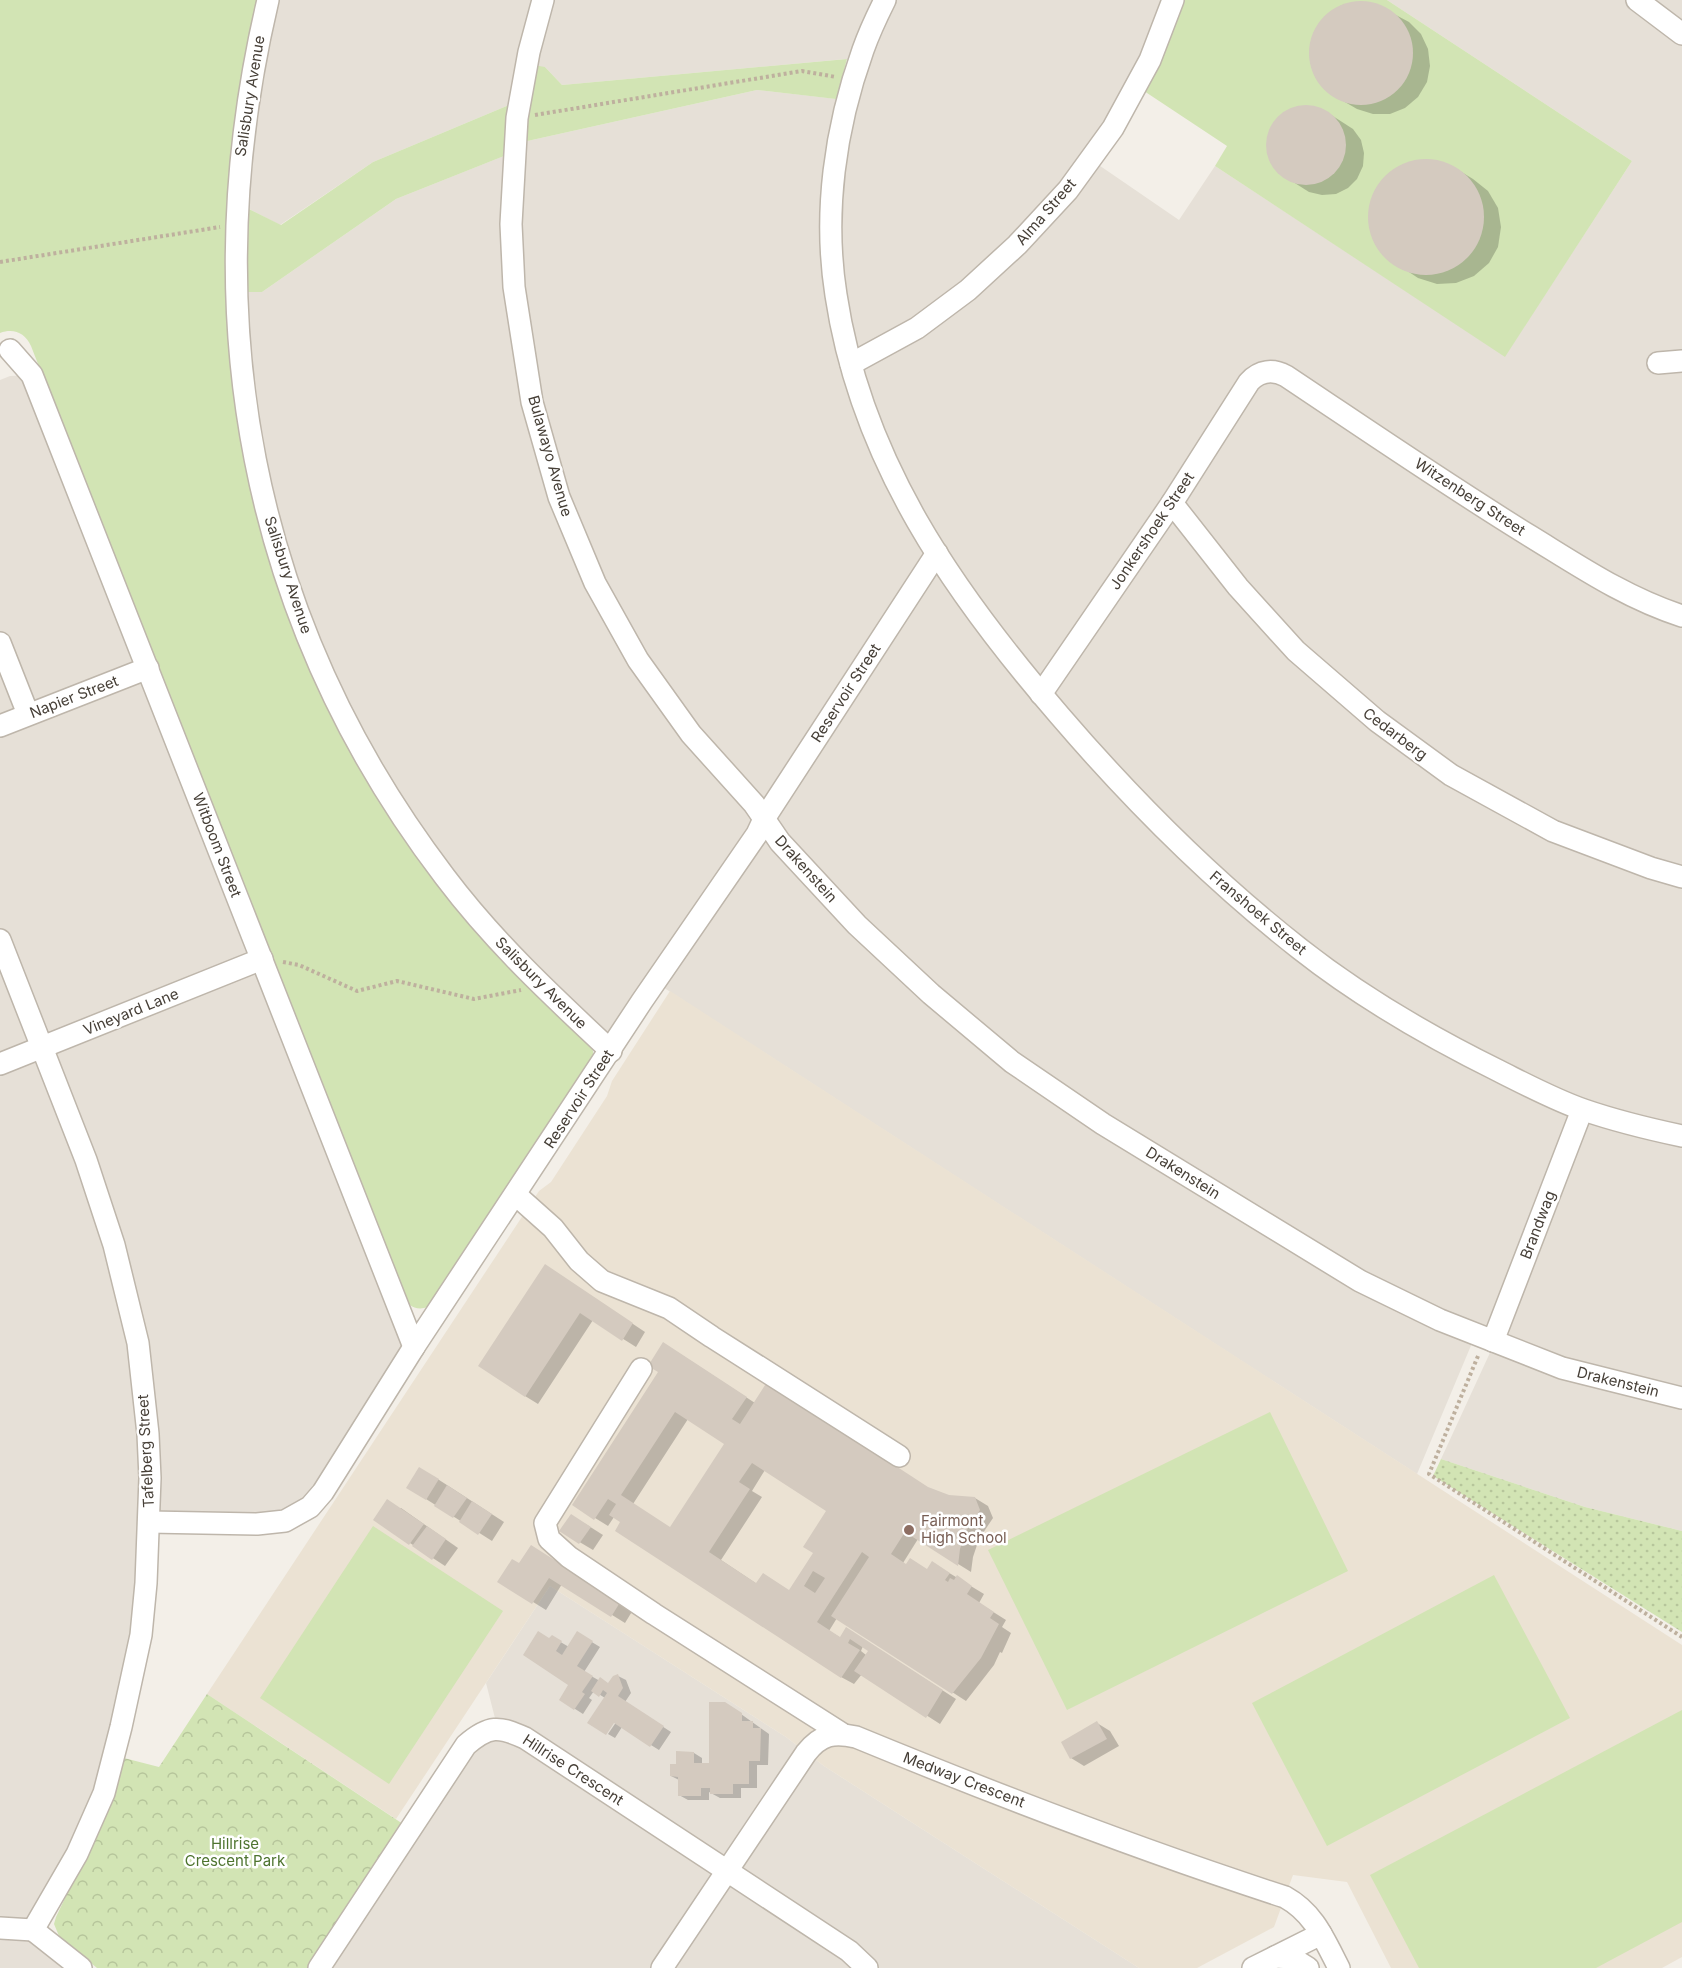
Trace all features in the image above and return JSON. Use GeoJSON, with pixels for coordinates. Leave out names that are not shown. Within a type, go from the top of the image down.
{"type":"FeatureCollection","features":[{"type":"Feature","properties":{"kind":"street","name":"Salisbury Avenue"},"geometry":{"type":"LineString","coordinates":[[268,0],[245,118],[236,224],[236,309],[240,360],[255,460],[280,558],[314,653],[337,703],[362,752],[421,844],[471,909],[542,987],[611,1051]]}},
{"type":"Feature","properties":{"kind":"street","name":"Bulawayo Avenue"},"geometry":{"type":"LineString","coordinates":[[543,0],[529,52],[517,118],[511,224],[514,286],[532,402],[559,497],[595,583],[638,660],[691,734],[754,804],[764,819]]}},
{"type":"Feature","properties":{"kind":"street","name":"Franshoek Street"},"geometry":{"type":"LineString","coordinates":[[885,0],[864,46],[853,80],[837,149],[832,184],[831,221],[836,293],[861,400],[889,470],[906,504],[937,553],[990,628],[1041,694],[1089,749],[1208,871],[1302,951],[1377,1002],[1459,1051],[1582,1110],[1682,1136]]}},
{"type":"Feature","properties":{"kind":"street","name":"Alma Street"},"geometry":{"type":"LineString","coordinates":[[851,364],[917,328],[968,290],[1017,246],[1068,190],[1118,118],[1150,60],[1173,0]]}},
{"type":"Feature","properties":{"kind":"street"},"geometry":{"type":"LineString","coordinates":[[1637,0],[1682,34]]}},
{"type":"Feature","properties":{"kind":"street","name":"Witboom Street"},"geometry":{"type":"LineString","coordinates":[[10,350],[32,375],[414,1347]]}},
{"type":"Feature","properties":{"kind":"street"},"geometry":{"type":"LineString","coordinates":[[1658,363],[1682,361]]}},
{"type":"Feature","properties":{"kind":"street","name":"Witzenberg Street"},"geometry":{"type":"LineString","coordinates":[[1264,372],[1272,371],[1286,376],[1466,496],[1612,586],[1682,616]]}},
{"type":"Feature","properties":{"kind":"street","name":"Jonkershoek Street"},"geometry":{"type":"LineString","coordinates":[[1041,694],[1172,502],[1249,382],[1264,372]]}},
{"type":"Feature","properties":{"kind":"street","name":"Cedarberg"},"geometry":{"type":"LineString","coordinates":[[1172,502],[1238,587],[1289,643],[1377,722],[1451,775],[1553,831],[1651,868],[1682,877]]}},
{"type":"Feature","properties":{"kind":"street","name":"Reservoir Street"},"geometry":{"type":"LineString","coordinates":[[149,1522],[257,1524],[285,1521],[310,1507],[323,1492],[414,1347],[642,1001],[757,834],[764,819],[937,553]]}},
{"type":"Feature","properties":{"kind":"street"},"geometry":{"type":"LineString","coordinates":[[0,643],[28,714]]}},
{"type":"Feature","properties":{"kind":"street","name":"Napier Street"},"geometry":{"type":"LineString","coordinates":[[0,726],[148,668]]}},
{"type":"Feature","properties":{"kind":"street","name":"Drakenstein"},"geometry":{"type":"LineString","coordinates":[[764,819],[780,842],[857,925],[931,994],[1012,1062],[1103,1124],[1360,1281],[1440,1320],[1562,1368],[1682,1398]]}},
{"type":"Feature","properties":{"kind":"street","name":"Tafelberg Street"},"geometry":{"type":"LineString","coordinates":[[0,940],[86,1160],[125,1286],[138,1343],[148,1434],[149,1522],[141,1635],[121,1726],[104,1793],[77,1854],[33,1930]]}},
{"type":"Feature","properties":{"kind":"street","name":"Vineyard Lane"},"geometry":{"type":"LineString","coordinates":[[0,1064],[262,959]]}},
{"type":"Feature","properties":{"kind":"street","name":"Brandwag"},"geometry":{"type":"LineString","coordinates":[[1493,1341],[1582,1110]]}},
{"type":"Feature","properties":{"kind":"street"},"geometry":{"type":"LineString","coordinates":[[516,1195],[553,1228],[579,1261],[602,1281],[669,1308],[899,1456]]}},
{"type":"Feature","properties":{"kind":"street","name":"Medway Crescent"},"geometry":{"type":"LineString","coordinates":[[641,1370],[545,1523],[549,1539],[569,1557],[841,1733],[1161,1854],[1285,1897],[1302,1908],[1321,1934],[1339,1968]]}},
{"type":"Feature","properties":{"kind":"street","name":"Hillrise Crescent"},"geometry":{"type":"LineString","coordinates":[[319,1968],[466,1745],[487,1730],[498,1728],[525,1738],[849,1951],[867,1968]]}},
{"type":"Feature","properties":{"kind":"street"},"geometry":{"type":"LineString","coordinates":[[662,1968],[812,1745],[831,1735],[841,1733]]}},
{"type":"Feature","properties":{"kind":"street"},"geometry":{"type":"LineString","coordinates":[[0,1928],[33,1930],[81,1968]]}},
{"type":"Feature","properties":{"kind":"street"},"geometry":{"type":"LineString","coordinates":[[1253,1968],[1321,1934]]}},
{"type":"Feature","properties":{"kind":"street"},"geometry":{"type":"LineString","coordinates":[[1275,1957],[1292,1958],[1308,1968]]}},
{"type":"Feature","properties":{"kind":"path"},"geometry":{"type":"LineString","coordinates":[[517,118],[802,71],[853,80]]}},
{"type":"Feature","properties":{"kind":"path"},"geometry":{"type":"LineString","coordinates":[[0,262],[236,224]]}},
{"type":"Feature","properties":{"kind":"path"},"geometry":{"type":"LineString","coordinates":[[262,959],[299,965],[357,991],[397,981],[474,999],[542,987]]}},
{"type":"Feature","properties":{"kind":"path"},"geometry":{"type":"LineString","coordinates":[[1493,1341],[1476,1358],[1429,1474],[1682,1637]]}},
{"type":"Feature","properties":{"kind":"shaded area"},"geometry":{"type":"Polygon","coordinates":[[[267,0],[1171,0],[1090,159],[1179,220],[1215,166],[1505,356],[1632,161],[1387,0],[1682,0],[1682,1531],[1585,1507],[1441,1459],[1494,1344],[1475,1336],[1417,1474],[655,982],[610,1051],[560,1006],[389,798],[278,554],[235,292],[262,292],[396,199],[514,152],[523,142],[757,90],[846,100],[857,63],[846,59],[562,85],[545,67],[518,107],[509,105],[373,162],[280,225],[236,202],[267,0]]]}},
{"type":"Feature","properties":{"kind":"shaded area"},"geometry":{"type":"Polygon","coordinates":[[[31,375],[413,1347],[295,1515],[148,1521],[144,1584],[101,1792],[33,1929],[81,1968],[0,1968],[0,380],[10,376],[31,375]]]}},
{"type":"Feature","properties":{"kind":"shaded area","name":"Fairmont High School"},"geometry":{"type":"Polygon","coordinates":[[[670,991],[1682,1645],[1682,1957],[1662,1968],[1391,1968],[1347,1882],[1293,1875],[1274,1927],[1197,1968],[1139,1968],[824,1766],[786,1737],[550,1586],[396,1819],[207,1694],[539,1191],[551,1182],[607,1096],[612,1081],[670,991]]]}},
{"type":"Feature","properties":{"kind":"shaded area"},"geometry":{"type":"Polygon","coordinates":[[[550,1586],[786,1737],[824,1766],[1139,1968],[317,1968],[463,1744],[497,1726],[486,1683],[550,1586]]]}},
{"type":"Feature","properties":{"kind":"green space"},"geometry":{"type":"Polygon","coordinates":[[[0,0],[258,0],[238,97],[227,196],[226,245],[229,340],[240,428],[250,479],[319,685],[353,753],[436,880],[592,1047],[594,1056],[428,1307],[413,1307],[402,1296],[31,346],[26,338],[14,331],[0,333],[0,0]]]}},
{"type":"Feature","properties":{"kind":"green space"},"geometry":{"type":"Polygon","coordinates":[[[1182,0],[1387,0],[1632,161],[1505,357],[1215,166],[1227,146],[1144,91],[1182,0]]]}},
{"type":"Feature","properties":{"kind":"green space"},"geometry":{"type":"Polygon","coordinates":[[[847,59],[836,99],[757,90],[523,142],[533,65],[545,67],[562,85],[847,59]]]}},
{"type":"Feature","properties":{"kind":"green space"},"geometry":{"type":"Polygon","coordinates":[[[509,105],[504,156],[396,199],[262,292],[245,292],[247,208],[281,225],[373,162],[509,105]]]}},
{"type":"Feature","properties":{"kind":"green space"},"geometry":{"type":"Polygon","coordinates":[[[1270,1412],[1348,1571],[1067,1710],[988,1550],[1270,1412]]]}},
{"type":"Feature","properties":{"kind":"green space"},"geometry":{"type":"Polygon","coordinates":[[[1441,1459],[1585,1507],[1682,1531],[1682,1632],[1433,1476],[1441,1459]]]}},
{"type":"Feature","properties":{"kind":"green space"},"geometry":{"type":"Polygon","coordinates":[[[373,1526],[503,1611],[389,1784],[260,1698],[373,1526]]]}},
{"type":"Feature","properties":{"kind":"green space"},"geometry":{"type":"Polygon","coordinates":[[[1494,1575],[1570,1718],[1327,1846],[1252,1703],[1494,1575]]]}},
{"type":"Feature","properties":{"kind":"green space","name":"Hillrise Crescent Park"},"geometry":{"type":"Polygon","coordinates":[[[207,1694],[403,1824],[308,1968],[97,1968],[59,1936],[54,1924],[56,1917],[76,1875],[124,1758],[159,1767],[207,1694]]]}},
{"type":"Feature","properties":{"kind":"green space"},"geometry":{"type":"Polygon","coordinates":[[[1682,1710],[1682,1922],[1596,1968],[1419,1968],[1370,1875],[1682,1710]]]}},
{"type":"Feature","properties":{"kind":"building"},"geometry":{"type":"Polygon","coordinates":[[[1361,1],[1381,5],[1398,16],[1409,33],[1413,53],[1409,73],[1398,90],[1381,101],[1361,105],[1341,101],[1324,90],[1313,73],[1309,53],[1313,33],[1324,16],[1341,5],[1361,1]]]}},
{"type":"Feature","properties":{"kind":"building"},"geometry":{"type":"Polygon","coordinates":[[[1306,105],[1321,108],[1334,117],[1343,130],[1346,145],[1343,160],[1334,173],[1321,182],[1306,185],[1291,182],[1278,173],[1269,160],[1266,145],[1269,130],[1278,117],[1291,108],[1306,105]]]}},
{"type":"Feature","properties":{"kind":"building"},"geometry":{"type":"Polygon","coordinates":[[[1426,159],[1448,164],[1467,176],[1479,195],[1484,217],[1479,239],[1467,258],[1448,270],[1426,275],[1404,270],[1385,258],[1373,239],[1368,217],[1373,195],[1385,176],[1404,164],[1426,159]]]}},
{"type":"Feature","properties":{"kind":"building"},"geometry":{"type":"Polygon","coordinates":[[[545,1264],[633,1323],[622,1341],[580,1313],[525,1397],[478,1366],[545,1264]]]}},
{"type":"Feature","properties":{"kind":"building"},"geometry":{"type":"Polygon","coordinates":[[[663,1342],[747,1397],[732,1419],[740,1424],[767,1382],[928,1487],[949,1495],[975,1497],[980,1510],[966,1531],[960,1549],[958,1566],[905,1532],[891,1554],[906,1564],[910,1558],[927,1569],[932,1561],[950,1573],[945,1580],[948,1582],[950,1578],[954,1580],[957,1575],[972,1586],[967,1594],[994,1612],[990,1618],[999,1624],[981,1658],[952,1694],[831,1616],[869,1557],[862,1552],[817,1622],[840,1637],[846,1627],[943,1690],[926,1718],[854,1671],[868,1651],[850,1639],[848,1643],[860,1650],[841,1678],[615,1531],[620,1522],[609,1515],[616,1504],[608,1499],[594,1520],[572,1505],[658,1372],[648,1366],[663,1342]],[[675,1412],[621,1495],[670,1527],[724,1444],[675,1412]],[[752,1463],[739,1482],[750,1489],[709,1552],[756,1583],[763,1573],[789,1590],[813,1553],[803,1547],[826,1511],[752,1463]],[[813,1571],[804,1586],[815,1593],[825,1578],[813,1571]]]}},
{"type":"Feature","properties":{"kind":"building"},"geometry":{"type":"Polygon","coordinates":[[[419,1467],[439,1479],[426,1500],[406,1488],[419,1467]]]}},
{"type":"Feature","properties":{"kind":"building"},"geometry":{"type":"Polygon","coordinates":[[[447,1485],[467,1498],[453,1518],[434,1506],[447,1485]]]}},
{"type":"Feature","properties":{"kind":"building"},"geometry":{"type":"Polygon","coordinates":[[[387,1499],[424,1524],[409,1545],[373,1520],[387,1499]]]}},
{"type":"Feature","properties":{"kind":"building"},"geometry":{"type":"Polygon","coordinates":[[[472,1501],[492,1514],[478,1535],[459,1522],[472,1501]]]}},
{"type":"Feature","properties":{"kind":"building"},"geometry":{"type":"Polygon","coordinates":[[[571,1514],[591,1527],[579,1544],[559,1531],[571,1514]]]}},
{"type":"Feature","properties":{"kind":"building"},"geometry":{"type":"Polygon","coordinates":[[[427,1526],[446,1539],[432,1560],[412,1546],[427,1526]]]}},
{"type":"Feature","properties":{"kind":"building"},"geometry":{"type":"Polygon","coordinates":[[[531,1545],[564,1566],[624,1596],[611,1617],[549,1578],[532,1604],[497,1582],[512,1559],[519,1563],[531,1545]]]}},
{"type":"Feature","properties":{"kind":"building"},"geometry":{"type":"Polygon","coordinates":[[[538,1631],[549,1638],[552,1635],[562,1641],[556,1651],[562,1655],[577,1631],[593,1641],[577,1666],[593,1676],[574,1710],[559,1700],[568,1685],[523,1655],[538,1631]]]}},
{"type":"Feature","properties":{"kind":"building"},"geometry":{"type":"Polygon","coordinates":[[[618,1674],[623,1688],[618,1696],[664,1726],[650,1747],[614,1723],[606,1735],[587,1723],[607,1693],[603,1690],[599,1697],[591,1691],[600,1677],[608,1683],[613,1676],[618,1674]]]}},
{"type":"Feature","properties":{"kind":"building"},"geometry":{"type":"Polygon","coordinates":[[[709,1702],[725,1702],[742,1713],[742,1721],[753,1721],[753,1728],[761,1728],[760,1761],[749,1761],[749,1784],[733,1784],[733,1794],[710,1794],[710,1788],[701,1788],[701,1796],[678,1796],[678,1777],[670,1776],[670,1764],[676,1764],[676,1751],[694,1752],[694,1763],[709,1763],[709,1702]]]}},
{"type":"Feature","properties":{"kind":"building"},"geometry":{"type":"Polygon","coordinates":[[[1097,1721],[1107,1739],[1070,1759],[1061,1742],[1097,1721]]]}},
{"type":"Feature","properties":{"kind":"place","name":"Fairmont High School"},"geometry":{"type":"Point","coordinates":[909,1530]}}]}
